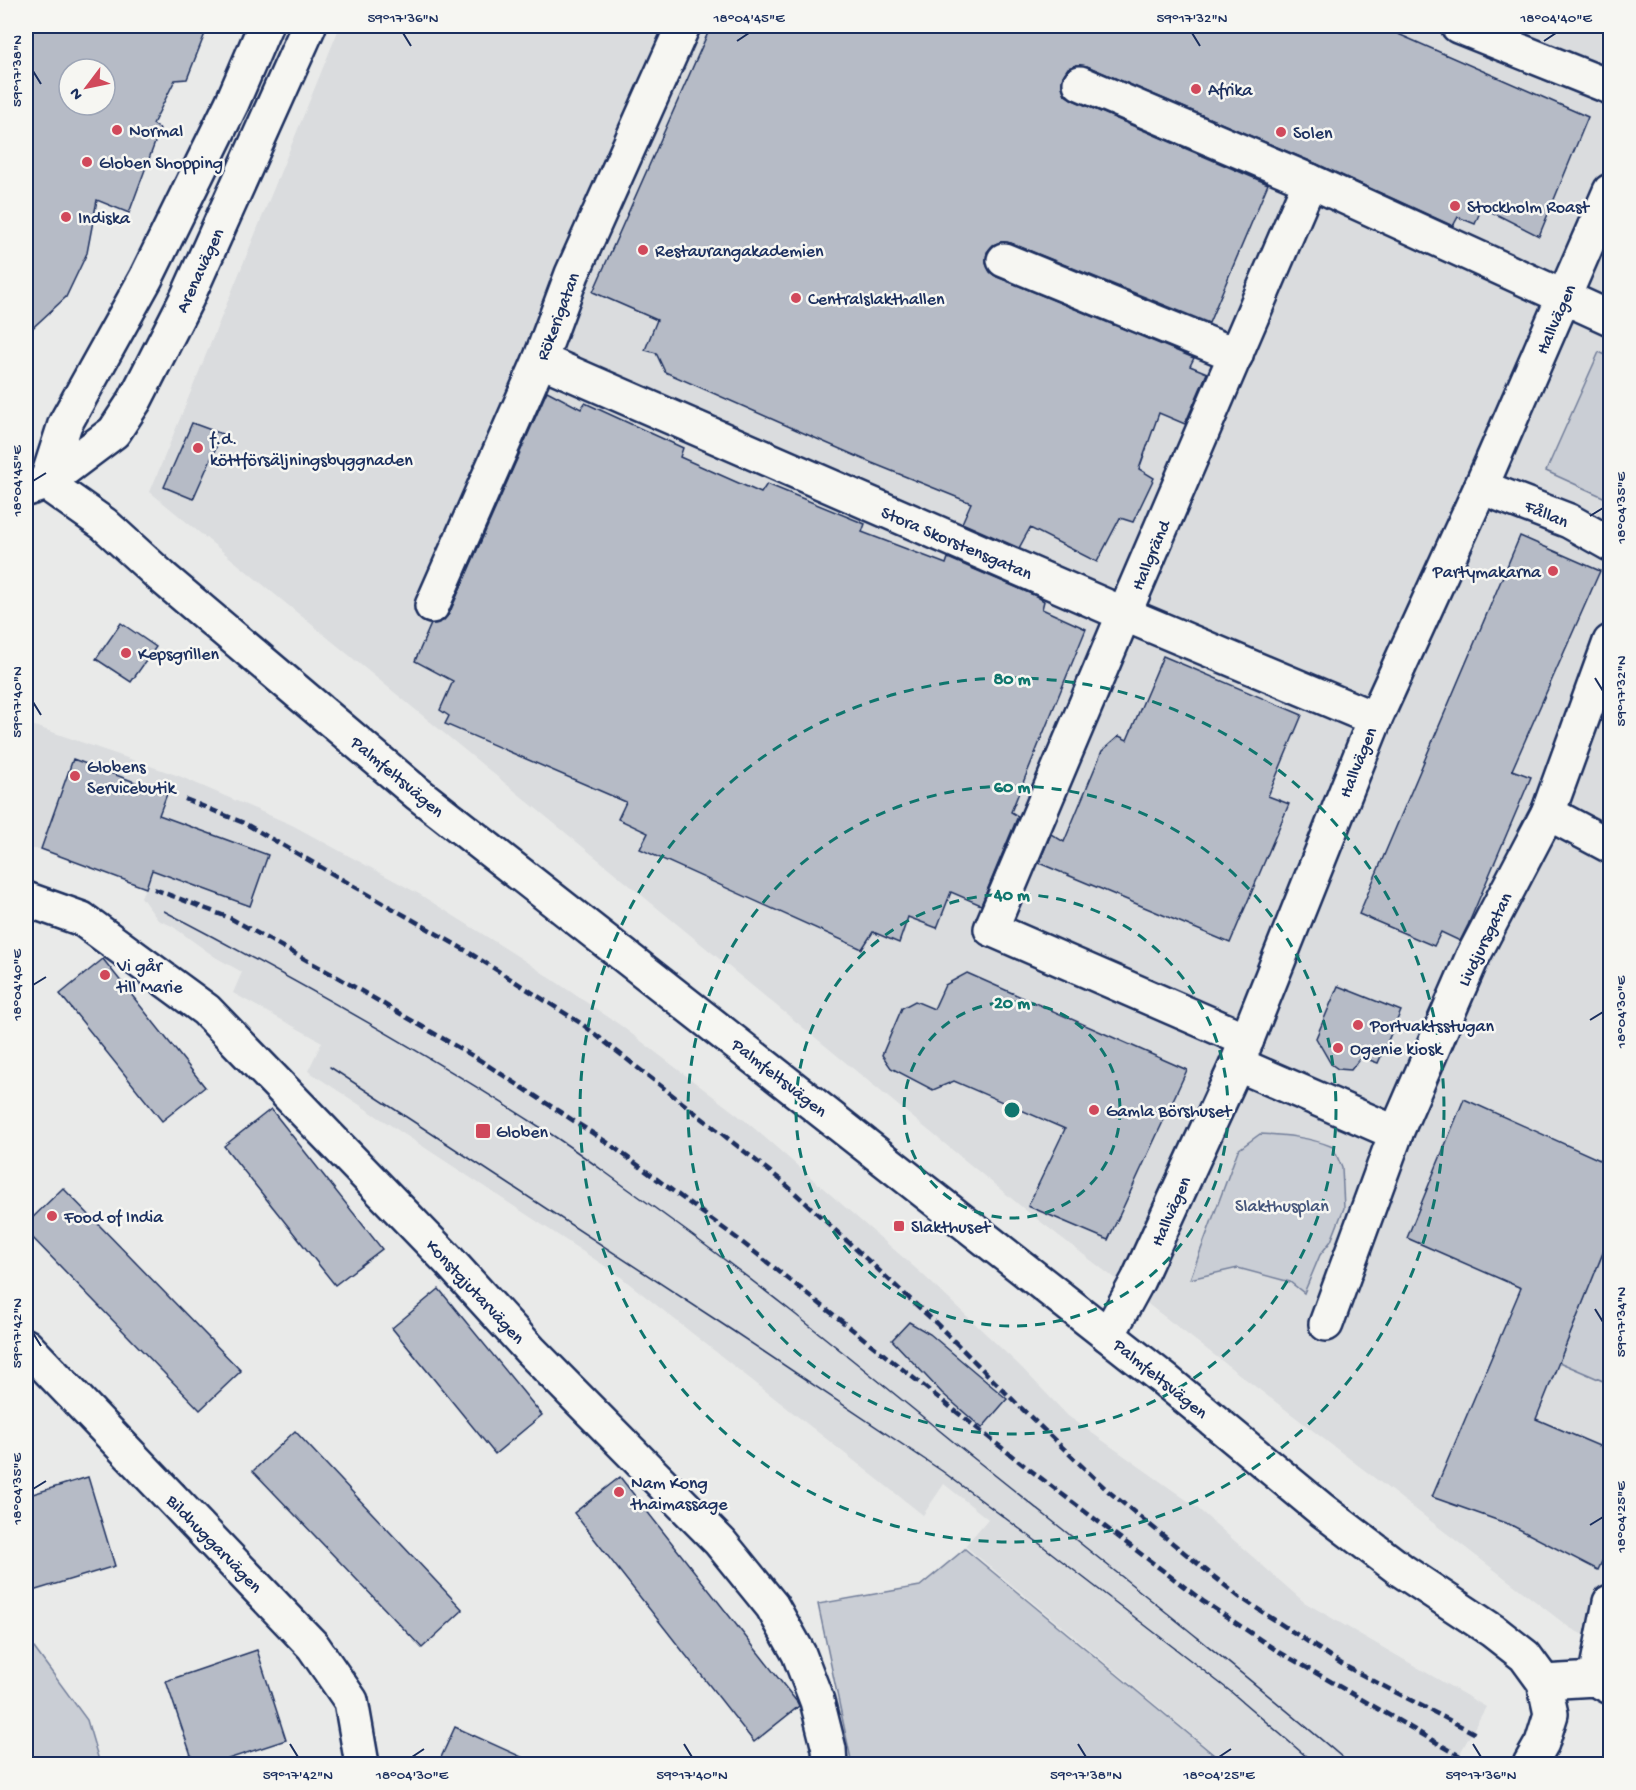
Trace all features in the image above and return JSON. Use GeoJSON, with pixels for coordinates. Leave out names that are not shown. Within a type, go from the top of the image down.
{"type":"FeatureCollection","features":[{"type":"Feature","properties":{"kind":"street"},"geometry":{"type":"LineString","coordinates":[[36,486],[65,424],[146,278],[232,103],[264,26]]}},
{"type":"Feature","properties":{"kind":"street","name":"Arenavägen"},"geometry":{"type":"LineString","coordinates":[[36,486],[114,432],[135,400],[187,298],[309,26]]}},
{"type":"Feature","properties":{"kind":"street","name":"Rökerigatan"},"geometry":{"type":"LineString","coordinates":[[432,606],[540,360],[572,274],[683,26]]}},
{"type":"Feature","properties":{"kind":"street"},"geometry":{"type":"LineString","coordinates":[[1458,26],[1611,87]]}},
{"type":"Feature","properties":{"kind":"street"},"geometry":{"type":"LineString","coordinates":[[1080,83],[1310,181],[1611,318]]}},
{"type":"Feature","properties":{"kind":"street","name":"Hallgränd"},"geometry":{"type":"LineString","coordinates":[[1242,1052],[991,929],[1310,181]]}},
{"type":"Feature","properties":{"kind":"street","name":"Hallvägen"},"geometry":{"type":"LineString","coordinates":[[1108,1335],[1138,1280],[1242,1052],[1375,719],[1481,487],[1611,191]]}},
{"type":"Feature","properties":{"kind":"street"},"geometry":{"type":"LineString","coordinates":[[1004,260],[1236,356]]}},
{"type":"Feature","properties":{"kind":"street","name":"Stora Skorstensgatan"},"geometry":{"type":"LineString","coordinates":[[540,360],[1124,614],[1375,719]]}},
{"type":"Feature","properties":{"kind":"street","name":"Palmfeltsvägen"},"geometry":{"type":"LineString","coordinates":[[36,486],[104,524],[162,577],[417,793],[1108,1335],[1322,1510],[1401,1570],[1492,1631],[1534,1669]]}},
{"type":"Feature","properties":{"kind":"street","name":"Fållan"},"geometry":{"type":"LineString","coordinates":[[1481,487],[1569,521],[1611,544]]}},
{"type":"Feature","properties":{"kind":"street","name":"Livdjursgatan"},"geometry":{"type":"LineString","coordinates":[[1396,1133],[1472,958],[1548,813],[1611,642]]}},
{"type":"Feature","properties":{"kind":"street"},"geometry":{"type":"LineString","coordinates":[[1548,813],[1611,846]]}},
{"type":"Feature","properties":{"kind":"street","name":"Konstgjutarvägen"},"geometry":{"type":"LineString","coordinates":[[26,899],[82,919],[206,1010],[449,1261],[547,1367],[720,1542],[772,1606],[799,1654],[817,1701],[829,1749],[830,1764]]}},
{"type":"Feature","properties":{"kind":"street"},"geometry":{"type":"LineString","coordinates":[[1242,1052],[1396,1133],[1326,1324]]}},
{"type":"Feature","properties":{"kind":"street","name":"Bildhuggarvägen"},"geometry":{"type":"LineString","coordinates":[[26,1346],[313,1646],[351,1701],[362,1764]]}},
{"type":"Feature","properties":{"kind":"street"},"geometry":{"type":"LineString","coordinates":[[1534,1669],[1603,1683],[1611,1602]]}},
{"type":"Feature","properties":{"kind":"street"},"geometry":{"type":"LineString","coordinates":[[1530,1764],[1542,1743],[1551,1714],[1534,1669]]}},
{"type":"Feature","properties":{"kind":"shaded area"},"geometry":{"type":"Polygon","coordinates":[[[340,26],[1610,26],[1610,1649],[1570,1628],[1028,1212],[150,492],[340,26]]]}},
{"type":"Feature","properties":{"kind":"shaded area"},"geometry":{"type":"Polygon","coordinates":[[[26,723],[179,776],[292,825],[419,894],[620,1025],[748,1123],[921,1273],[1020,1366],[1068,1416],[1195,1506],[1304,1602],[1486,1707],[1454,1764],[1227,1764],[965,1546],[988,1519],[944,1484],[923,1515],[617,1274],[308,1071],[322,1042],[233,993],[242,972],[215,957],[172,926],[158,920],[141,897],[150,877],[41,849],[26,849],[26,723]]]}},
{"type":"Feature","properties":{"kind":"green space"},"geometry":{"type":"Polygon","coordinates":[[[1599,352],[1610,357],[1610,500],[1546,471],[1599,352]]]}},
{"type":"Feature","properties":{"kind":"green space","name":"Slakthusplan"},"geometry":{"type":"Polygon","coordinates":[[[1260,1134],[1297,1137],[1333,1147],[1342,1168],[1344,1208],[1331,1241],[1320,1255],[1304,1293],[1290,1282],[1238,1268],[1190,1279],[1238,1150],[1260,1134]]]}},
{"type":"Feature","properties":{"kind":"green space"},"geometry":{"type":"Polygon","coordinates":[[[1610,1236],[1610,1384],[1559,1362],[1610,1236]]]}},
{"type":"Feature","properties":{"kind":"green space"},"geometry":{"type":"Polygon","coordinates":[[[965,1549],[1225,1764],[852,1764],[818,1604],[920,1586],[965,1549]]]}},
{"type":"Feature","properties":{"kind":"green space"},"geometry":{"type":"Polygon","coordinates":[[[26,1637],[87,1720],[100,1764],[26,1764],[26,1637]]]}},
{"type":"Feature","properties":{"kind":"building","name":"Globen Shopping"},"geometry":{"type":"Polygon","coordinates":[[[26,26],[208,26],[187,79],[175,80],[153,124],[160,129],[129,213],[97,200],[87,253],[66,297],[26,334],[26,26]]]}},
{"type":"Feature","properties":{"kind":"building","name":"Centralslakthallen"},"geometry":{"type":"Polygon","coordinates":[[[711,26],[1380,26],[1588,117],[1539,236],[1482,207],[1475,224],[1458,217],[1453,226],[1317,164],[1087,66],[1077,65],[1068,68],[1063,76],[1062,86],[1065,95],[1073,100],[1268,184],[1209,323],[1011,243],[1001,242],[993,245],[987,252],[986,263],[990,272],[997,277],[1194,358],[1190,366],[1207,373],[1185,424],[1159,413],[1139,469],[1154,478],[1133,522],[1120,518],[1097,562],[1030,528],[1019,548],[962,523],[971,503],[872,463],[665,372],[656,353],[645,350],[657,320],[593,292],[711,26]]]}},
{"type":"Feature","properties":{"kind":"building"},"geometry":{"type":"Polygon","coordinates":[[[547,391],[581,409],[585,403],[683,448],[680,457],[761,493],[767,484],[865,524],[862,532],[946,564],[948,558],[1036,596],[1044,601],[1042,609],[1086,629],[1011,812],[1018,816],[981,905],[951,892],[937,928],[908,917],[899,943],[873,932],[862,949],[640,849],[648,833],[618,819],[626,802],[445,724],[449,716],[440,710],[453,681],[415,661],[431,624],[443,621],[449,614],[547,391]]]}},
{"type":"Feature","properties":{"kind":"building","name":"f.d. köttförsäljningsbyggnaden"},"geometry":{"type":"Polygon","coordinates":[[[192,423],[222,434],[193,499],[164,487],[192,423]]]}},
{"type":"Feature","properties":{"kind":"building"},"geometry":{"type":"Polygon","coordinates":[[[1520,536],[1600,571],[1512,770],[1531,777],[1468,925],[1460,941],[1441,932],[1434,946],[1359,914],[1520,536]]]}},
{"type":"Feature","properties":{"kind":"building"},"geometry":{"type":"Polygon","coordinates":[[[121,623],[156,647],[131,682],[96,659],[121,623]]]}},
{"type":"Feature","properties":{"kind":"building"},"geometry":{"type":"Polygon","coordinates":[[[1163,656],[1302,715],[1268,796],[1289,804],[1230,943],[1039,863],[1051,834],[1064,842],[1102,751],[1119,736],[1127,740],[1163,656]]]}},
{"type":"Feature","properties":{"kind":"building"},"geometry":{"type":"Polygon","coordinates":[[[73,759],[167,794],[159,815],[268,855],[250,906],[152,870],[146,888],[41,849],[73,759]]]}},
{"type":"Feature","properties":{"kind":"building"},"geometry":{"type":"Polygon","coordinates":[[[103,959],[205,1087],[162,1121],[60,994],[103,959]]]}},
{"type":"Feature","properties":{"kind":"building","name":"Gamla Börshuset"},"geometry":{"type":"Polygon","coordinates":[[[967,973],[1187,1070],[1108,1240],[1028,1206],[1065,1129],[954,1081],[933,1090],[891,1068],[882,1055],[902,1008],[915,1001],[934,1009],[945,985],[967,973]]]}},
{"type":"Feature","properties":{"kind":"building","name":"Portvaktsstugan"},"geometry":{"type":"Polygon","coordinates":[[[1338,986],[1401,1011],[1378,1063],[1361,1057],[1351,1070],[1338,1069],[1331,1064],[1316,1038],[1338,986]]]}},
{"type":"Feature","properties":{"kind":"building"},"geometry":{"type":"Polygon","coordinates":[[[1464,1099],[1611,1165],[1611,1233],[1536,1419],[1611,1451],[1611,1542],[1598,1570],[1511,1525],[1432,1497],[1521,1288],[1407,1238],[1464,1099]]]}},
{"type":"Feature","properties":{"kind":"building"},"geometry":{"type":"Polygon","coordinates":[[[271,1109],[382,1249],[335,1285],[224,1146],[271,1109]]]}},
{"type":"Feature","properties":{"kind":"building"},"geometry":{"type":"Polygon","coordinates":[[[63,1188],[241,1371],[200,1410],[26,1231],[26,1224],[63,1188]]]}},
{"type":"Feature","properties":{"kind":"building"},"geometry":{"type":"Polygon","coordinates":[[[439,1289],[542,1415],[495,1454],[392,1328],[439,1289]]]}},
{"type":"Feature","properties":{"kind":"building"},"geometry":{"type":"Polygon","coordinates":[[[909,1322],[930,1334],[1007,1399],[982,1428],[942,1393],[892,1340],[909,1322]]]}},
{"type":"Feature","properties":{"kind":"building"},"geometry":{"type":"Polygon","coordinates":[[[295,1431],[463,1610],[422,1648],[253,1471],[295,1431]]]}},
{"type":"Feature","properties":{"kind":"building"},"geometry":{"type":"Polygon","coordinates":[[[88,1477],[115,1566],[26,1593],[26,1496],[88,1477]]]}},
{"type":"Feature","properties":{"kind":"building"},"geometry":{"type":"Polygon","coordinates":[[[620,1477],[797,1702],[799,1706],[754,1742],[574,1513],[620,1477]]]}},
{"type":"Feature","properties":{"kind":"building"},"geometry":{"type":"Polygon","coordinates":[[[257,1650],[286,1740],[213,1764],[194,1764],[166,1681],[257,1650]]]}},
{"type":"Feature","properties":{"kind":"building"},"geometry":{"type":"Polygon","coordinates":[[[455,1727],[537,1764],[438,1764],[455,1727]]]}},
{"type":"Feature","properties":{"kind":"tram line"},"geometry":{"type":"LineString","coordinates":[[164,911],[310,989],[405,1044],[500,1101],[586,1158],[792,1312],[1203,1642],[1350,1764]]}},
{"type":"Feature","properties":{"kind":"tram line"},"geometry":{"type":"LineString","coordinates":[[330,1067],[942,1471],[1230,1691],[1315,1764]]}},
{"type":"Feature","properties":{"kind":"railway"},"geometry":{"type":"LineString","coordinates":[[185,799],[244,823],[465,950],[582,1024],[782,1181],[936,1323],[1108,1491],[1238,1596],[1345,1666],[1476,1734]]}},
{"type":"Feature","properties":{"kind":"railway"},"geometry":{"type":"LineString","coordinates":[[154,889],[230,918],[339,978],[478,1059],[608,1143],[738,1239],[1021,1463],[1203,1601],[1276,1650],[1460,1756]]}},
{"type":"Feature","properties":{"kind":"place","name":"Afrika"},"geometry":{"type":"Point","coordinates":[1196,89]}},
{"type":"Feature","properties":{"kind":"place","name":"Normal"},"geometry":{"type":"Point","coordinates":[117,130]}},
{"type":"Feature","properties":{"kind":"place","name":"Solen"},"geometry":{"type":"Point","coordinates":[1281,132]}},
{"type":"Feature","properties":{"kind":"place","name":"Globen Shopping"},"geometry":{"type":"Point","coordinates":[87,162]}},
{"type":"Feature","properties":{"kind":"place","name":"Stockholm Roast"},"geometry":{"type":"Point","coordinates":[1455,206]}},
{"type":"Feature","properties":{"kind":"place","name":"Indiska"},"geometry":{"type":"Point","coordinates":[66,217]}},
{"type":"Feature","properties":{"kind":"place","name":"Restaurangakademien"},"geometry":{"type":"Point","coordinates":[643,250]}},
{"type":"Feature","properties":{"kind":"place","name":"Centralslakthallen"},"geometry":{"type":"Point","coordinates":[796,298]}},
{"type":"Feature","properties":{"kind":"place","name":"f.d. köttförsäljningsbyggnaden"},"geometry":{"type":"Point","coordinates":[198,448]}},
{"type":"Feature","properties":{"kind":"place","name":"Partymakarna"},"geometry":{"type":"Point","coordinates":[1553,571]}},
{"type":"Feature","properties":{"kind":"place","name":"Kepsgrillen"},"geometry":{"type":"Point","coordinates":[126,653]}},
{"type":"Feature","properties":{"kind":"place","name":"Globens Servicebutik"},"geometry":{"type":"Point","coordinates":[75,776]}},
{"type":"Feature","properties":{"kind":"place","name":"Vi går till Marie"},"geometry":{"type":"Point","coordinates":[105,975]}},
{"type":"Feature","properties":{"kind":"place","name":"Portvaktsstugan"},"geometry":{"type":"Point","coordinates":[1358,1025]}},
{"type":"Feature","properties":{"kind":"place","name":"Ogenie kiosk"},"geometry":{"type":"Point","coordinates":[1338,1048]}},
{"type":"Feature","properties":{"kind":"place","name":"Gamla Börshuset"},"geometry":{"type":"Point","coordinates":[1094,1110]}},
{"type":"Feature","properties":{"kind":"place","name":"Globen"},"geometry":{"type":"Point","coordinates":[483,1131]}},
{"type":"Feature","properties":{"kind":"place","name":"Food of India"},"geometry":{"type":"Point","coordinates":[52,1216]}},
{"type":"Feature","properties":{"kind":"place","name":"Slakthuset"},"geometry":{"type":"Point","coordinates":[899,1226]}},
{"type":"Feature","properties":{"kind":"place","name":"Nam Kong thaimassage"},"geometry":{"type":"Point","coordinates":[619,1492]}}]}
